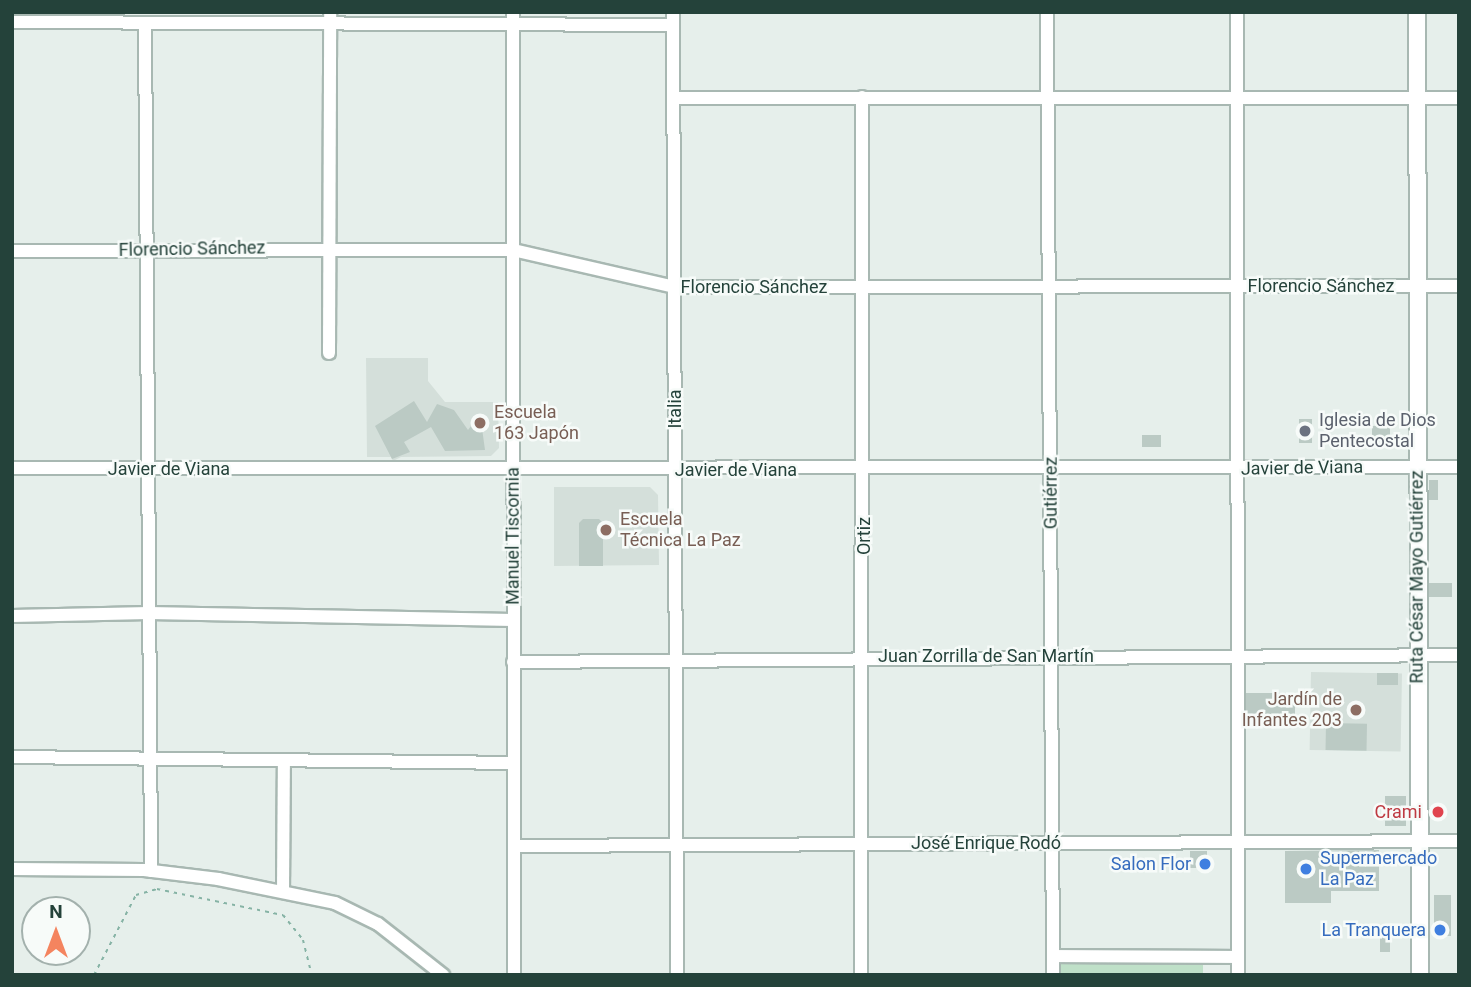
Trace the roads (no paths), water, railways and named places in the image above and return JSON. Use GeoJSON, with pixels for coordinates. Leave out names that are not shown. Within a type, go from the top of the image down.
{"type":"FeatureCollection","features":[{"type":"Feature","properties":{"kind":"street","name":"Gutiérrez"},"geometry":{"type":"LineString","coordinates":[[1047,12],[1053,975]]}},
{"type":"Feature","properties":{"kind":"street"},"geometry":{"type":"LineString","coordinates":[[1237,12],[1240,286],[1236,842],[1238,975]]}},
{"type":"Feature","properties":{"kind":"street","name":"Ruta César Mayo Gutiérrez"},"geometry":{"type":"LineString","coordinates":[[1417,12],[1420,975]]}},
{"type":"Feature","properties":{"kind":"street"},"geometry":{"type":"LineString","coordinates":[[329,353],[330,18]]}},
{"type":"Feature","properties":{"kind":"street","name":"Manuel Tiscornia"},"geometry":{"type":"LineString","coordinates":[[513,18],[514,975]]}},
{"type":"Feature","properties":{"kind":"street"},"geometry":{"type":"LineString","coordinates":[[12,22],[673,18]]}},
{"type":"Feature","properties":{"kind":"street","name":"Italia"},"geometry":{"type":"LineString","coordinates":[[673,18],[676,98],[673,659],[677,975]]}},
{"type":"Feature","properties":{"kind":"street"},"geometry":{"type":"LineString","coordinates":[[145,23],[151,871]]}},
{"type":"Feature","properties":{"kind":"street","name":"Ortiz"},"geometry":{"type":"LineString","coordinates":[[861,975],[865,657],[862,97]]}},
{"type":"Feature","properties":{"kind":"street"},"geometry":{"type":"LineString","coordinates":[[676,98],[1459,98]]}},
{"type":"Feature","properties":{"kind":"street","name":"Florencio Sánchez"},"geometry":{"type":"LineString","coordinates":[[12,251],[330,247],[513,250],[676,287],[1459,286]]}},
{"type":"Feature","properties":{"kind":"street","name":"Javier de Viana"},"geometry":{"type":"LineString","coordinates":[[12,468],[674,470],[1459,467]]}},
{"type":"Feature","properties":{"kind":"street"},"geometry":{"type":"LineString","coordinates":[[12,616],[149,613],[513,620]]}},
{"type":"Feature","properties":{"kind":"street","name":"Juan Zorrilla de San Martín"},"geometry":{"type":"LineString","coordinates":[[513,662],[865,657],[1459,655]]}},
{"type":"Feature","properties":{"kind":"street"},"geometry":{"type":"LineString","coordinates":[[12,757],[514,763]]}},
{"type":"Feature","properties":{"kind":"street"},"geometry":{"type":"LineString","coordinates":[[283,891],[284,761]]}},
{"type":"Feature","properties":{"kind":"street","name":"José Enrique Rodó"},"geometry":{"type":"LineString","coordinates":[[514,846],[1459,841]]}},
{"type":"Feature","properties":{"kind":"street"},"geometry":{"type":"LineString","coordinates":[[12,869],[151,871],[283,891],[335,903],[378,924],[443,975]]}},
{"type":"Feature","properties":{"kind":"street"},"geometry":{"type":"LineString","coordinates":[[1053,956],[1238,957]]}},
{"type":"Feature","properties":{"kind":"place","name":"Escuela 163 Japón"},"geometry":{"type":"Point","coordinates":[480,423]}},
{"type":"Feature","properties":{"kind":"place","name":"Iglesia de Dios Pentecostal"},"geometry":{"type":"Point","coordinates":[1305,431]}},
{"type":"Feature","properties":{"kind":"place","name":"Escuela Técnica La Paz"},"geometry":{"type":"Point","coordinates":[606,530]}},
{"type":"Feature","properties":{"kind":"place","name":"Jardín de Infantes 203"},"geometry":{"type":"Point","coordinates":[1356,710]}},
{"type":"Feature","properties":{"kind":"place","name":"Crami"},"geometry":{"type":"Point","coordinates":[1438,812]}},
{"type":"Feature","properties":{"kind":"place","name":"Salon Flor"},"geometry":{"type":"Point","coordinates":[1205,864]}},
{"type":"Feature","properties":{"kind":"place","name":"Supermercado La Paz"},"geometry":{"type":"Point","coordinates":[1306,869]}},
{"type":"Feature","properties":{"kind":"place","name":"La Tranquera"},"geometry":{"type":"Point","coordinates":[1440,930]}}]}
